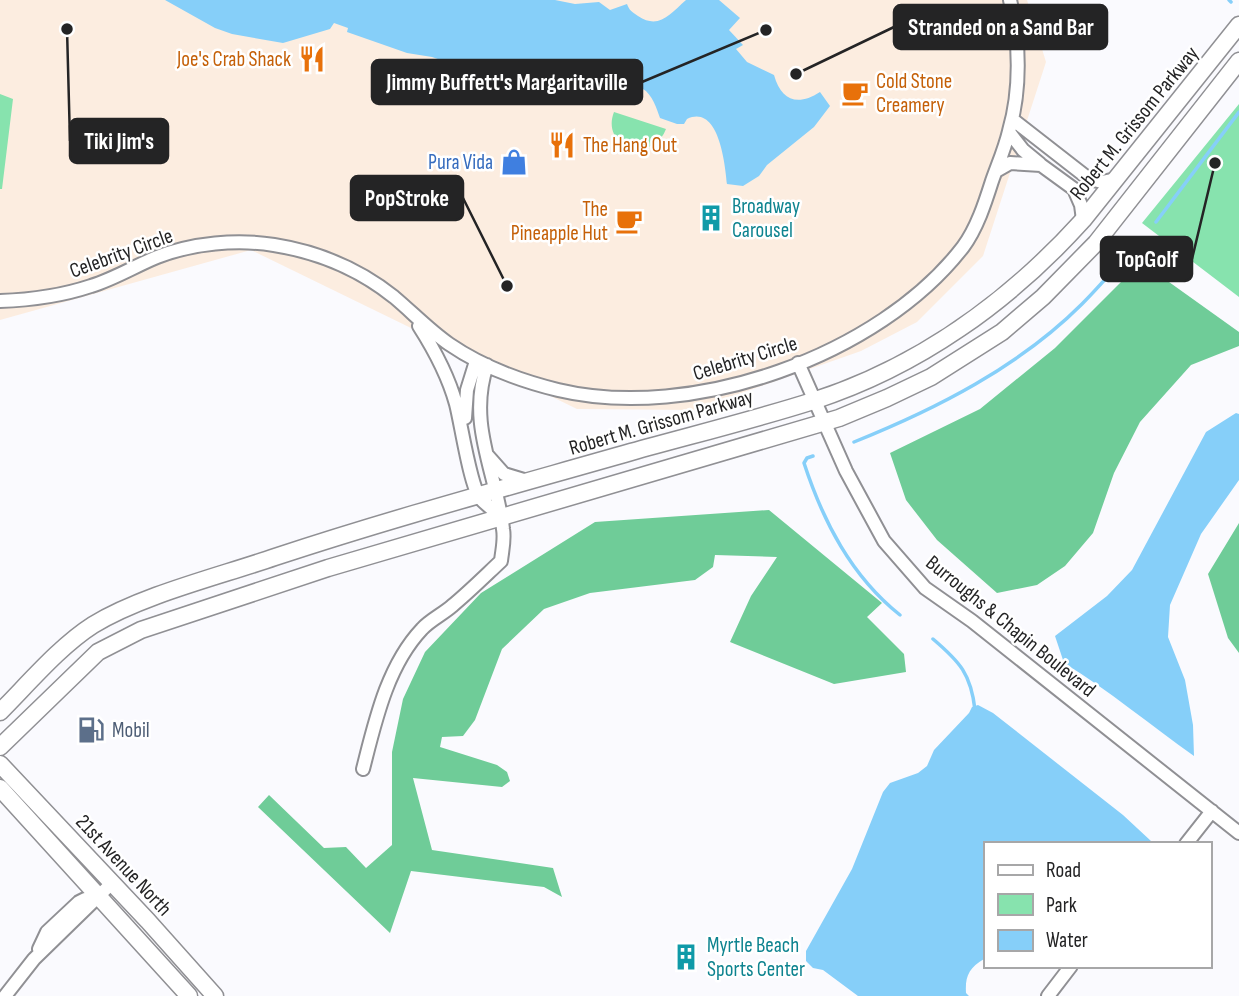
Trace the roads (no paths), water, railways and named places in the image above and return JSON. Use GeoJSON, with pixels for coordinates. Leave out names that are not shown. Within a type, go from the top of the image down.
{"type":"FeatureCollection","features":[{"type":"Feature","properties":{"kind":"main road","name":"Robert M. Grissom Parkway"},"geometry":{"type":"LineString","coordinates":[[0,712],[71,643],[105,618],[163,594],[478,496],[814,401],[892,368],[952,334],[1005,297],[1034,271],[1083,220],[1239,25]]}},
{"type":"Feature","properties":{"kind":"main road","name":"Robert M. Grissom Parkway"},"geometry":{"type":"LineString","coordinates":[[0,747],[98,652],[141,630],[328,568],[824,422],[887,398],[931,377],[1002,332],[1043,297],[1096,243],[1239,61]]}},
{"type":"Feature","properties":{"kind":"main road","name":"21st Avenue North"},"geometry":{"type":"LineString","coordinates":[[0,764],[215,996]]}},
{"type":"Feature","properties":{"kind":"main road","name":"21st Avenue North"},"geometry":{"type":"LineString","coordinates":[[0,788],[189,996]]}},
{"type":"Feature","properties":{"kind":"street","name":"Celebrity Circle"},"geometry":{"type":"LineString","coordinates":[[0,301],[46,298],[70,292],[94,285],[178,250],[218,243],[287,247],[338,262],[356,271],[384,290],[450,345],[482,363],[560,390],[617,399],[642,399],[681,397],[722,389],[798,363],[878,323],[907,302],[940,272],[965,244],[978,220],[1011,125],[1017,52],[1010,0]]}},
{"type":"Feature","properties":{"kind":"street"},"geometry":{"type":"LineString","coordinates":[[1011,125],[1023,150],[1074,189],[1081,205],[1083,220]]}},
{"type":"Feature","properties":{"kind":"street"},"geometry":{"type":"LineString","coordinates":[[1011,125],[1088,179],[1102,182],[1116,178]]}},
{"type":"Feature","properties":{"kind":"street"},"geometry":{"type":"LineString","coordinates":[[996,171],[1010,163],[1041,165]]}},
{"type":"Feature","properties":{"kind":"street"},"geometry":{"type":"LineString","coordinates":[[411,314],[438,355],[447,377],[457,405],[464,447],[478,496],[500,516]]}},
{"type":"Feature","properties":{"kind":"street"},"geometry":{"type":"LineString","coordinates":[[464,447],[466,397],[482,363]]}},
{"type":"Feature","properties":{"kind":"street"},"geometry":{"type":"LineString","coordinates":[[363,769],[376,719],[389,684],[404,656],[422,629],[452,607],[501,561],[504,537],[481,430],[479,405],[482,363]]}},
{"type":"Feature","properties":{"kind":"street","name":"Burroughs & Chapin Boulevard"},"geometry":{"type":"LineString","coordinates":[[798,363],[846,471],[884,541],[925,588],[982,629],[1239,833]]}},
{"type":"Feature","properties":{"kind":"street"},"geometry":{"type":"LineString","coordinates":[[488,456],[504,474],[529,481]]}},
{"type":"Feature","properties":{"kind":"street"},"geometry":{"type":"LineString","coordinates":[[1188,842],[1212,811]]}},
{"type":"Feature","properties":{"kind":"street"},"geometry":{"type":"LineString","coordinates":[[5,996],[34,958],[112,883]]}},
{"type":"Feature","properties":{"kind":"street"},"geometry":{"type":"LineString","coordinates":[[1048,996],[1069,968]]}},
{"type":"Feature","properties":{"kind":"water"},"geometry":{"type":"Polygon","coordinates":[[[165,0],[555,0],[575,4],[599,2],[610,10],[627,4],[636,15],[645,20],[658,21],[686,0],[719,0],[740,18],[729,30],[743,45],[736,49],[747,62],[774,75],[781,90],[791,99],[804,99],[820,92],[830,106],[814,127],[767,165],[759,176],[743,186],[727,184],[718,138],[706,120],[698,117],[687,119],[684,124],[677,124],[660,118],[646,91],[622,80],[582,70],[580,80],[573,78],[569,72],[557,73],[551,80],[556,91],[533,84],[502,86],[491,80],[492,74],[480,69],[478,73],[432,57],[407,53],[347,32],[348,28],[334,23],[330,29],[283,43],[232,34],[215,28],[165,0]]]}},
{"type":"Feature","properties":{"kind":"water"},"geometry":{"type":"Polygon","coordinates":[[[1236,413],[1239,414],[1239,480],[1201,534],[1170,605],[1168,637],[1185,680],[1193,725],[1194,756],[1064,663],[1055,636],[1107,596],[1132,570],[1206,432],[1236,413]]]}},
{"type":"Feature","properties":{"kind":"water"},"geometry":{"type":"Polygon","coordinates":[[[978,705],[993,713],[1123,815],[1151,842],[984,842],[984,959],[971,969],[967,977],[966,993],[969,996],[858,996],[823,970],[813,968],[806,961],[806,951],[852,869],[883,792],[890,783],[918,773],[927,766],[934,750],[972,707],[978,705]]]}},
{"type":"Feature","properties":{"kind":"waterway"},"geometry":{"type":"LineString","coordinates":[[1156,222],[1239,112]]}},
{"type":"Feature","properties":{"kind":"waterway"},"geometry":{"type":"LineString","coordinates":[[854,442],[946,400],[1004,367],[1057,327],[1089,297],[1133,248]]}},
{"type":"Feature","properties":{"kind":"waterway"},"geometry":{"type":"LineString","coordinates":[[813,456],[807,458],[804,463],[830,526],[867,583],[900,615]]}},
{"type":"Feature","properties":{"kind":"waterway"},"geometry":{"type":"LineString","coordinates":[[933,639],[963,670],[971,687],[975,710]]}},
{"type":"Feature","properties":{"kind":"place","name":"Tiki Jim's"},"geometry":{"type":"Point","coordinates":[67,29]}},
{"type":"Feature","properties":{"kind":"place","name":"Jimmy Buffett's Margaritaville"},"geometry":{"type":"Point","coordinates":[766,30]}},
{"type":"Feature","properties":{"kind":"place","name":"Joe's Crab Shack"},"geometry":{"type":"Point","coordinates":[312,59]}},
{"type":"Feature","properties":{"kind":"place","name":"Stranded on a Sand Bar"},"geometry":{"type":"Point","coordinates":[796,74]}},
{"type":"Feature","properties":{"kind":"place","name":"Cold Stone Creamery"},"geometry":{"type":"Point","coordinates":[855,93]}},
{"type":"Feature","properties":{"kind":"place","name":"The Hang Out"},"geometry":{"type":"Point","coordinates":[562,145]}},
{"type":"Feature","properties":{"kind":"place","name":"Pura Vida"},"geometry":{"type":"Point","coordinates":[514,162]}},
{"type":"Feature","properties":{"kind":"place","name":"TopGolf"},"geometry":{"type":"Point","coordinates":[1215,163]}},
{"type":"Feature","properties":{"kind":"place","name":"Broadway Carousel"},"geometry":{"type":"Point","coordinates":[711,218]}},
{"type":"Feature","properties":{"kind":"place","name":"The Pineapple Hut"},"geometry":{"type":"Point","coordinates":[629,221]}},
{"type":"Feature","properties":{"kind":"place","name":"PopStroke"},"geometry":{"type":"Point","coordinates":[507,286]}},
{"type":"Feature","properties":{"kind":"place","name":"Mobil"},"geometry":{"type":"Point","coordinates":[91,730]}},
{"type":"Feature","properties":{"kind":"place","name":"Myrtle Beach Sports Center"},"geometry":{"type":"Point","coordinates":[686,957]}}]}
